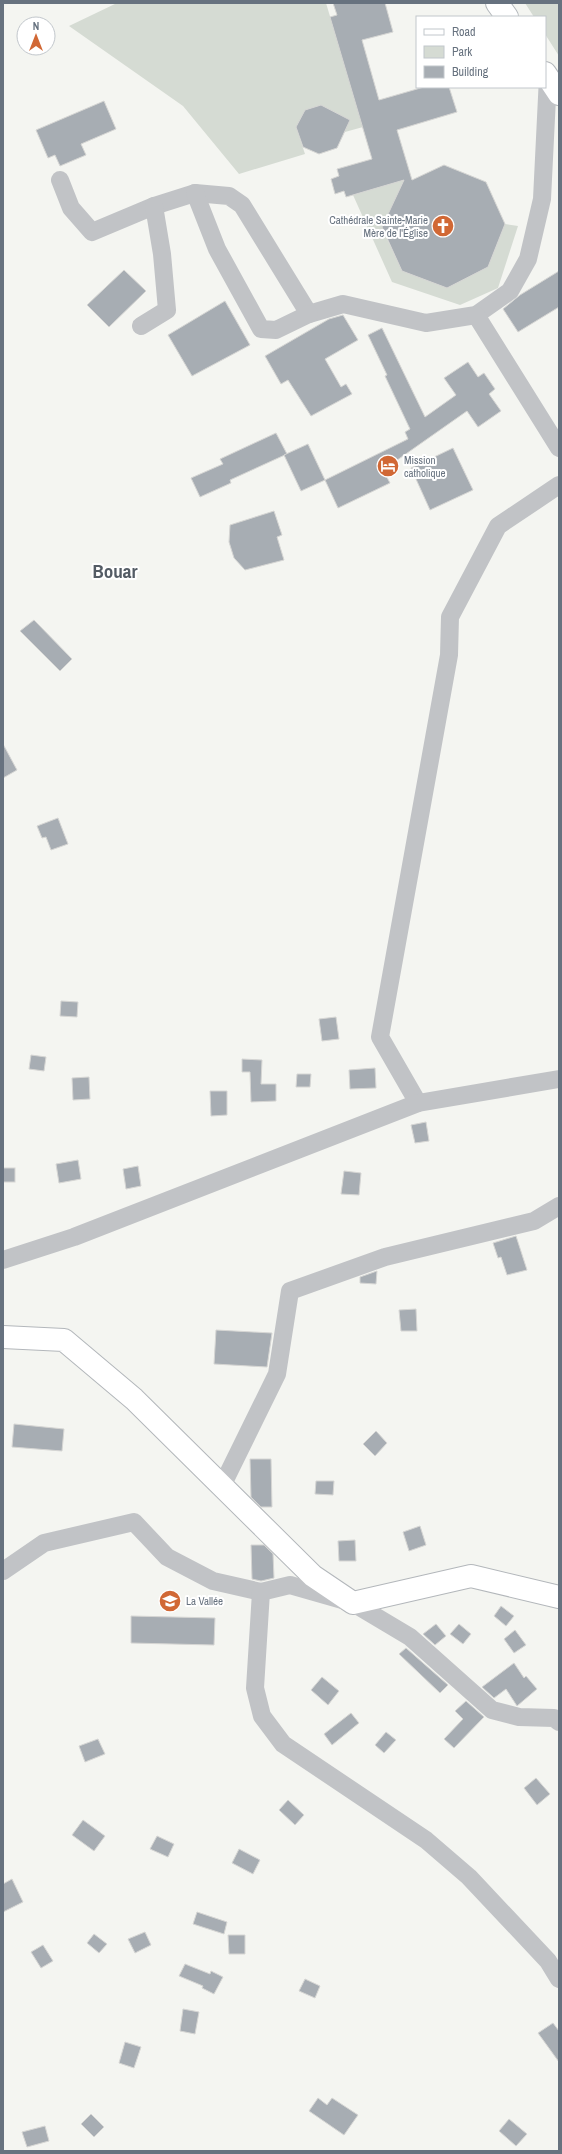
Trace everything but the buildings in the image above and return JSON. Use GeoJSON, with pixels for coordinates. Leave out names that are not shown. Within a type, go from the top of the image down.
{"type":"FeatureCollection","features":[{"type":"Feature","properties":{"kind":"street"},"geometry":{"type":"LineString","coordinates":[[497,3],[505,16]]}},
{"type":"Feature","properties":{"kind":"street"},"geometry":{"type":"LineString","coordinates":[[195,193],[217,249],[261,329],[276,330],[309,314],[343,304],[426,323],[476,314],[510,291],[528,259],[542,199],[551,81]]}},
{"type":"Feature","properties":{"kind":"street"},"geometry":{"type":"LineString","coordinates":[[60,180],[71,208],[92,232],[154,206],[195,193],[228,196],[242,205],[309,314]]}},
{"type":"Feature","properties":{"kind":"street"},"geometry":{"type":"LineString","coordinates":[[141,326],[167,310],[162,254],[154,206]]}},
{"type":"Feature","properties":{"kind":"street"},"geometry":{"type":"LineString","coordinates":[[476,314],[559,448]]}},
{"type":"Feature","properties":{"kind":"street"},"geometry":{"type":"LineString","coordinates":[[418,1103],[380,1038],[449,655],[450,617],[498,526],[559,486]]}},
{"type":"Feature","properties":{"kind":"street"},"geometry":{"type":"LineString","coordinates":[[3,1260],[74,1237],[418,1103],[559,1079]]}},
{"type":"Feature","properties":{"kind":"street"},"geometry":{"type":"LineString","coordinates":[[222,1486],[277,1374],[290,1291],[385,1257],[534,1221],[559,1206]]}},
{"type":"Feature","properties":{"kind":"street"},"geometry":{"type":"LineString","coordinates":[[3,1337],[64,1340],[134,1399],[313,1576],[353,1603],[410,1637],[492,1710],[519,1717],[554,1718],[559,1722]]}},
{"type":"Feature","properties":{"kind":"street"},"geometry":{"type":"LineString","coordinates":[[3,1571],[44,1543],[134,1522],[167,1557],[213,1581],[261,1592],[290,1584],[353,1603],[471,1576],[559,1597]]}},
{"type":"Feature","properties":{"kind":"street"},"geometry":{"type":"LineString","coordinates":[[261,1592],[255,1688],[262,1716],[283,1744],[426,1840],[469,1877],[548,1961],[559,1978]]}},
{"type":"Feature","properties":{"kind":"green space"},"geometry":{"type":"Polygon","coordinates":[[[117,3],[326,3],[363,127],[345,132],[338,114],[321,105],[305,110],[296,127],[305,154],[239,174],[183,106],[69,26],[117,3]]]}},
{"type":"Feature","properties":{"kind":"green space"},"geometry":{"type":"Polygon","coordinates":[[[525,3],[559,3],[559,56],[546,36],[546,16],[533,16],[525,3]]]}},
{"type":"Feature","properties":{"kind":"green space"},"geometry":{"type":"Polygon","coordinates":[[[411,178],[402,184],[382,228],[402,271],[447,288],[488,267],[505,224],[518,226],[498,288],[460,305],[392,282],[353,195],[411,178]]]}},
{"type":"Feature","properties":{"kind":"place","name":"Cathédrale Sainte-Marie Mère de l'Église"},"geometry":{"type":"Point","coordinates":[443,226]}},
{"type":"Feature","properties":{"kind":"place","name":"Mission catholique"},"geometry":{"type":"Point","coordinates":[388,466]}},
{"type":"Feature","properties":{"kind":"place","name":"La Vallée"},"geometry":{"type":"Point","coordinates":[170,1601]}},
{"type":"Feature","properties":{"kind":"district","name":"Bouar"},"geometry":{"type":"Point","coordinates":[115,571]}}]}
